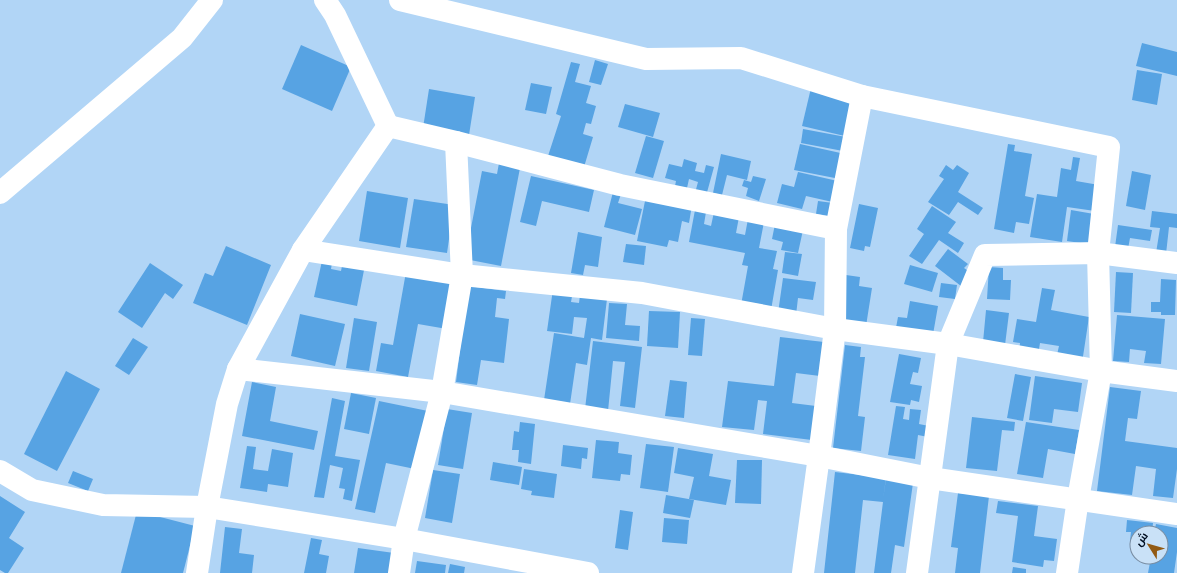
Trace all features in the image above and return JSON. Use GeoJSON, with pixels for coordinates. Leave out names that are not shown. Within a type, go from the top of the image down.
{"type":"FeatureCollection","features":[{"type":"Feature","properties":{"kind":"street"},"geometry":{"type":"LineString","coordinates":[[0,193],[182,38],[212,0]]}},
{"type":"Feature","properties":{"kind":"street"},"geometry":{"type":"LineString","coordinates":[[325,0],[336,15],[388,126]]}},
{"type":"Feature","properties":{"kind":"street"},"geometry":{"type":"LineString","coordinates":[[400,0],[646,60],[741,58],[862,96],[1109,148],[1098,253],[1101,371],[1078,499],[1067,573]]}},
{"type":"Feature","properties":{"kind":"street"},"geometry":{"type":"LineString","coordinates":[[803,573],[835,329],[836,229],[862,96]]}},
{"type":"Feature","properties":{"kind":"street"},"geometry":{"type":"LineString","coordinates":[[388,126],[456,142],[620,185],[836,229]]}},
{"type":"Feature","properties":{"kind":"street"},"geometry":{"type":"LineString","coordinates":[[197,573],[207,507],[227,404],[238,369],[303,250],[388,126]]}},
{"type":"Feature","properties":{"kind":"street"},"geometry":{"type":"LineString","coordinates":[[399,573],[404,538],[442,392],[462,275],[456,142]]}},
{"type":"Feature","properties":{"kind":"street"},"geometry":{"type":"LineString","coordinates":[[303,250],[462,275],[642,293],[835,329],[948,344],[1101,371],[1177,381]]}},
{"type":"Feature","properties":{"kind":"street"},"geometry":{"type":"LineString","coordinates":[[918,573],[948,344],[985,255],[1098,253],[1177,263]]}},
{"type":"Feature","properties":{"kind":"street"},"geometry":{"type":"LineString","coordinates":[[238,369],[442,392],[819,456],[930,478],[1177,514]]}},
{"type":"Feature","properties":{"kind":"street"},"geometry":{"type":"LineString","coordinates":[[0,471],[32,490],[103,505],[207,507],[404,538],[588,573]]}},
{"type":"Feature","properties":{"kind":"building"},"geometry":{"type":"Polygon","coordinates":[[[1142,43],[1177,52],[1177,76],[1136,66],[1142,43]]]}},
{"type":"Feature","properties":{"kind":"building"},"geometry":{"type":"Polygon","coordinates":[[[301,45],[351,67],[332,111],[282,89],[301,45]]]}},
{"type":"Feature","properties":{"kind":"building"},"geometry":{"type":"Polygon","coordinates":[[[595,60],[608,64],[601,85],[589,82],[595,60]]]}},
{"type":"Feature","properties":{"kind":"building"},"geometry":{"type":"Polygon","coordinates":[[[571,62],[580,64],[575,82],[591,86],[586,103],[596,106],[591,124],[586,123],[583,134],[593,137],[584,167],[548,156],[561,116],[556,114],[571,62]]]}},
{"type":"Feature","properties":{"kind":"building"},"geometry":{"type":"Polygon","coordinates":[[[1137,70],[1162,74],[1157,105],[1132,100],[1137,70]]]}},
{"type":"Feature","properties":{"kind":"building"},"geometry":{"type":"Polygon","coordinates":[[[531,83],[552,87],[546,114],[525,110],[531,83]]]}},
{"type":"Feature","properties":{"kind":"building"},"geometry":{"type":"Polygon","coordinates":[[[811,88],[858,98],[849,137],[802,126],[811,88]]]}},
{"type":"Feature","properties":{"kind":"building"},"geometry":{"type":"Polygon","coordinates":[[[429,89],[475,97],[469,135],[423,128],[429,89]]]}},
{"type":"Feature","properties":{"kind":"building"},"geometry":{"type":"Polygon","coordinates":[[[625,104],[660,113],[653,137],[618,127],[625,104]]]}},
{"type":"Feature","properties":{"kind":"building"},"geometry":{"type":"Polygon","coordinates":[[[803,129],[846,137],[843,151],[801,143],[803,129]]]}},
{"type":"Feature","properties":{"kind":"building"},"geometry":{"type":"Polygon","coordinates":[[[646,136],[664,141],[653,178],[635,173],[646,136]]]}},
{"type":"Feature","properties":{"kind":"building"},"geometry":{"type":"Polygon","coordinates":[[[800,144],[845,154],[840,179],[794,170],[800,144]]]}},
{"type":"Feature","properties":{"kind":"building"},"geometry":{"type":"Polygon","coordinates":[[[1008,144],[1015,145],[1014,151],[1032,154],[1025,196],[1034,198],[1029,224],[1016,222],[1014,233],[994,229],[1008,144]]]}},
{"type":"Feature","properties":{"kind":"building"},"geometry":{"type":"Polygon","coordinates":[[[721,154],[751,161],[747,180],[727,175],[722,195],[713,193],[721,154]]]}},
{"type":"Feature","properties":{"kind":"building"},"geometry":{"type":"Polygon","coordinates":[[[1073,157],[1080,158],[1076,181],[1099,185],[1095,211],[1067,207],[1062,242],[1030,237],[1037,194],[1057,197],[1061,168],[1071,170],[1073,157]]]}},
{"type":"Feature","properties":{"kind":"building"},"geometry":{"type":"Polygon","coordinates":[[[684,159],[697,163],[695,171],[704,173],[706,165],[714,167],[706,196],[695,193],[698,182],[689,179],[687,188],[675,186],[676,181],[665,178],[669,164],[682,167],[684,159]]]}},
{"type":"Feature","properties":{"kind":"building"},"geometry":{"type":"Polygon","coordinates":[[[499,163],[520,168],[501,266],[465,259],[482,171],[497,174],[499,163]]]}},
{"type":"Feature","properties":{"kind":"building"},"geometry":{"type":"Polygon","coordinates":[[[946,165],[953,170],[957,165],[969,173],[958,192],[983,208],[978,215],[958,202],[949,215],[928,202],[944,179],[939,176],[946,165]]]}},
{"type":"Feature","properties":{"kind":"building"},"geometry":{"type":"Polygon","coordinates":[[[1132,171],[1151,175],[1145,210],[1126,206],[1132,171]]]}},
{"type":"Feature","properties":{"kind":"building"},"geometry":{"type":"Polygon","coordinates":[[[798,172],[842,182],[837,203],[806,196],[802,209],[777,203],[782,184],[794,187],[798,172]]]}},
{"type":"Feature","properties":{"kind":"building"},"geometry":{"type":"Polygon","coordinates":[[[531,176],[594,190],[589,212],[542,201],[536,226],[520,222],[531,176]]]}},
{"type":"Feature","properties":{"kind":"building"},"geometry":{"type":"Polygon","coordinates":[[[753,176],[766,179],[759,201],[746,196],[748,188],[742,186],[744,180],[751,182],[753,176]]]}},
{"type":"Feature","properties":{"kind":"building"},"geometry":{"type":"Polygon","coordinates":[[[367,191],[408,198],[400,248],[359,241],[367,191]]]}},
{"type":"Feature","properties":{"kind":"building"},"geometry":{"type":"Polygon","coordinates":[[[613,192],[621,194],[618,203],[642,209],[635,235],[604,227],[613,192]]]}},
{"type":"Feature","properties":{"kind":"building"},"geometry":{"type":"Polygon","coordinates":[[[646,196],[692,205],[689,223],[682,221],[678,242],[669,240],[667,247],[637,241],[646,196]]]}},
{"type":"Feature","properties":{"kind":"building"},"geometry":{"type":"Polygon","coordinates":[[[414,199],[454,205],[447,253],[406,247],[414,199]]]}},
{"type":"Feature","properties":{"kind":"building"},"geometry":{"type":"Polygon","coordinates":[[[818,201],[833,203],[831,216],[816,214],[818,201]]]}},
{"type":"Feature","properties":{"kind":"building"},"geometry":{"type":"Polygon","coordinates":[[[859,204],[878,208],[870,247],[865,246],[864,251],[850,248],[859,204]]]}},
{"type":"Feature","properties":{"kind":"building"},"geometry":{"type":"Polygon","coordinates":[[[932,206],[956,222],[948,233],[964,243],[958,253],[939,240],[922,264],[909,256],[924,234],[917,229],[932,206]]]}},
{"type":"Feature","properties":{"kind":"building"},"geometry":{"type":"Polygon","coordinates":[[[695,210],[706,212],[704,224],[711,226],[714,212],[739,217],[736,233],[745,235],[748,219],[764,222],[759,248],[777,251],[773,269],[778,270],[771,310],[741,305],[748,266],[742,265],[745,253],[689,242],[695,210]]]}},
{"type":"Feature","properties":{"kind":"building"},"geometry":{"type":"Polygon","coordinates":[[[1071,210],[1094,214],[1094,245],[1067,241],[1071,210]]]}},
{"type":"Feature","properties":{"kind":"building"},"geometry":{"type":"Polygon","coordinates":[[[1152,211],[1177,214],[1177,228],[1169,227],[1166,254],[1156,253],[1160,228],[1150,227],[1152,211]]]}},
{"type":"Feature","properties":{"kind":"building"},"geometry":{"type":"Polygon","coordinates":[[[775,224],[803,230],[798,253],[781,250],[783,242],[772,239],[775,224]]]}},
{"type":"Feature","properties":{"kind":"building"},"geometry":{"type":"Polygon","coordinates":[[[1118,225],[1152,230],[1150,241],[1130,238],[1128,249],[1115,247],[1118,225]]]}},
{"type":"Feature","properties":{"kind":"building"},"geometry":{"type":"Polygon","coordinates":[[[578,232],[602,237],[598,267],[585,265],[583,275],[571,273],[578,232]]]}},
{"type":"Feature","properties":{"kind":"building"},"geometry":{"type":"Polygon","coordinates":[[[626,244],[646,246],[644,265],[623,262],[626,244]]]}},
{"type":"Feature","properties":{"kind":"building"},"geometry":{"type":"Polygon","coordinates":[[[226,246],[271,265],[247,325],[193,303],[205,273],[213,276],[226,246]]]}},
{"type":"Feature","properties":{"kind":"building"},"geometry":{"type":"Polygon","coordinates":[[[948,249],[968,264],[964,268],[971,273],[961,286],[935,266],[948,249]]]}},
{"type":"Feature","properties":{"kind":"building"},"geometry":{"type":"Polygon","coordinates":[[[785,252],[802,254],[798,276],[782,273],[785,252]]]}},
{"type":"Feature","properties":{"kind":"building"},"geometry":{"type":"Polygon","coordinates":[[[322,261],[332,263],[331,269],[341,271],[343,261],[365,265],[357,306],[314,297],[322,261]]]}},
{"type":"Feature","properties":{"kind":"building"},"geometry":{"type":"Polygon","coordinates":[[[150,263],[183,285],[173,299],[165,293],[142,328],[118,312],[150,263]]]}},
{"type":"Feature","properties":{"kind":"building"},"geometry":{"type":"Polygon","coordinates":[[[910,265],[938,273],[932,292],[904,284],[910,265]]]}},
{"type":"Feature","properties":{"kind":"building"},"geometry":{"type":"Polygon","coordinates":[[[989,267],[1003,268],[1003,280],[1011,280],[1010,300],[987,299],[989,267]]]}},
{"type":"Feature","properties":{"kind":"building"},"geometry":{"type":"Polygon","coordinates":[[[406,272],[456,281],[447,329],[418,324],[408,377],[376,371],[381,343],[393,345],[406,272]]]}},
{"type":"Feature","properties":{"kind":"building"},"geometry":{"type":"Polygon","coordinates":[[[1116,272],[1133,273],[1131,313],[1114,312],[1116,272]]]}},
{"type":"Feature","properties":{"kind":"building"},"geometry":{"type":"Polygon","coordinates":[[[846,275],[860,277],[859,286],[872,288],[866,326],[840,323],[846,275]]]}},
{"type":"Feature","properties":{"kind":"building"},"geometry":{"type":"Polygon","coordinates":[[[783,278],[816,282],[813,300],[798,298],[796,315],[778,313],[783,278]]]}},
{"type":"Feature","properties":{"kind":"building"},"geometry":{"type":"Polygon","coordinates":[[[1161,279],[1176,280],[1175,315],[1161,315],[1161,312],[1151,312],[1151,302],[1160,302],[1161,279]]]}},
{"type":"Feature","properties":{"kind":"building"},"geometry":{"type":"Polygon","coordinates":[[[941,283],[957,285],[955,299],[939,297],[941,283]]]}},
{"type":"Feature","properties":{"kind":"building"},"geometry":{"type":"Polygon","coordinates":[[[468,286],[506,291],[505,299],[497,298],[495,317],[509,319],[504,363],[481,360],[477,385],[456,382],[468,286]]]}},
{"type":"Feature","properties":{"kind":"building"},"geometry":{"type":"Polygon","coordinates":[[[1042,288],[1055,290],[1051,310],[1089,317],[1082,363],[1056,359],[1059,346],[1040,343],[1039,349],[1019,352],[1020,343],[1013,342],[1017,319],[1036,322],[1042,288]]]}},
{"type":"Feature","properties":{"kind":"building"},"geometry":{"type":"Polygon","coordinates":[[[553,289],[573,291],[571,302],[579,303],[580,295],[607,299],[602,340],[591,338],[587,365],[576,363],[570,404],[544,400],[554,333],[584,338],[587,318],[574,317],[572,334],[547,331],[553,289]]]}},
{"type":"Feature","properties":{"kind":"building"},"geometry":{"type":"Polygon","coordinates":[[[910,301],[938,306],[932,340],[895,333],[898,317],[907,318],[910,301]]]}},
{"type":"Feature","properties":{"kind":"building"},"geometry":{"type":"Polygon","coordinates":[[[609,303],[627,304],[625,325],[640,326],[639,341],[606,338],[609,303]]]}},
{"type":"Feature","properties":{"kind":"building"},"geometry":{"type":"Polygon","coordinates":[[[986,310],[1009,313],[1005,345],[983,342],[986,310]]]}},
{"type":"Feature","properties":{"kind":"building"},"geometry":{"type":"Polygon","coordinates":[[[649,311],[680,312],[678,348],[647,346],[649,311]]]}},
{"type":"Feature","properties":{"kind":"building"},"geometry":{"type":"Polygon","coordinates":[[[300,314],[345,324],[335,366],[291,356],[300,314]]]}},
{"type":"Feature","properties":{"kind":"building"},"geometry":{"type":"Polygon","coordinates":[[[1117,315],[1165,319],[1161,364],[1144,363],[1146,351],[1130,349],[1129,362],[1113,361],[1117,315]]]}},
{"type":"Feature","properties":{"kind":"building"},"geometry":{"type":"Polygon","coordinates":[[[354,318],[377,322],[369,371],[346,368],[354,318]]]}},
{"type":"Feature","properties":{"kind":"building"},"geometry":{"type":"Polygon","coordinates":[[[691,318],[705,319],[702,356],[688,355],[691,318]]]}},
{"type":"Feature","properties":{"kind":"building"},"geometry":{"type":"Polygon","coordinates":[[[780,337],[824,342],[820,376],[796,373],[792,403],[816,406],[812,440],[763,434],[767,401],[758,400],[754,430],[722,427],[728,381],[774,386],[780,337]]]}},
{"type":"Feature","properties":{"kind":"building"},"geometry":{"type":"Polygon","coordinates":[[[133,338],[148,347],[129,375],[115,366],[133,338]]]}},
{"type":"Feature","properties":{"kind":"building"},"geometry":{"type":"Polygon","coordinates":[[[593,341],[642,347],[635,408],[620,406],[625,362],[613,361],[608,411],[585,409],[593,341]]]}},
{"type":"Feature","properties":{"kind":"building"},"geometry":{"type":"Polygon","coordinates":[[[845,345],[861,347],[860,357],[865,357],[858,416],[865,417],[861,451],[833,448],[845,345]]]}},
{"type":"Feature","properties":{"kind":"building"},"geometry":{"type":"Polygon","coordinates":[[[899,354],[921,358],[918,373],[913,372],[910,384],[922,386],[919,402],[911,400],[910,405],[890,402],[899,354]]]}},
{"type":"Feature","properties":{"kind":"building"},"geometry":{"type":"Polygon","coordinates":[[[66,371],[100,389],[57,471],[24,454],[66,371]]]}},
{"type":"Feature","properties":{"kind":"building"},"geometry":{"type":"Polygon","coordinates":[[[1015,374],[1031,377],[1023,421],[1007,418],[1015,374]]]}},
{"type":"Feature","properties":{"kind":"building"},"geometry":{"type":"Polygon","coordinates":[[[1035,376],[1082,383],[1078,412],[1054,409],[1052,423],[1029,420],[1035,376]]]}},
{"type":"Feature","properties":{"kind":"building"},"geometry":{"type":"Polygon","coordinates":[[[670,380],[687,382],[684,418],[665,416],[670,380]]]}},
{"type":"Feature","properties":{"kind":"building"},"geometry":{"type":"Polygon","coordinates":[[[252,382],[276,387],[270,421],[318,431],[314,450],[242,436],[252,382]]]}},
{"type":"Feature","properties":{"kind":"building"},"geometry":{"type":"Polygon","coordinates":[[[1110,387],[1141,391],[1137,419],[1128,418],[1125,441],[1177,448],[1177,469],[1173,498],[1153,496],[1156,469],[1136,466],[1132,495],[1097,491],[1110,387]]]}},
{"type":"Feature","properties":{"kind":"building"},"geometry":{"type":"Polygon","coordinates":[[[351,393],[376,398],[369,434],[344,429],[351,393]]]}},
{"type":"Feature","properties":{"kind":"building"},"geometry":{"type":"Polygon","coordinates":[[[332,398],[345,401],[335,456],[360,460],[352,501],[343,499],[345,489],[339,488],[343,468],[330,465],[324,498],[314,497],[332,398]]]}},
{"type":"Feature","properties":{"kind":"building"},"geometry":{"type":"Polygon","coordinates":[[[379,401],[428,411],[415,469],[386,463],[375,513],[355,509],[379,401]]]}},
{"type":"Feature","properties":{"kind":"building"},"geometry":{"type":"Polygon","coordinates":[[[896,406],[905,407],[903,419],[909,420],[910,409],[921,410],[919,424],[929,426],[928,437],[918,435],[915,459],[888,455],[896,406]]]}},
{"type":"Feature","properties":{"kind":"building"},"geometry":{"type":"Polygon","coordinates":[[[447,409],[472,413],[463,469],[438,465],[447,409]]]}},
{"type":"Feature","properties":{"kind":"building"},"geometry":{"type":"Polygon","coordinates":[[[972,417],[1015,422],[1014,431],[1002,430],[997,471],[966,468],[972,417]]]}},
{"type":"Feature","properties":{"kind":"building"},"geometry":{"type":"Polygon","coordinates":[[[520,422],[535,424],[531,464],[518,462],[519,450],[512,450],[514,431],[519,432],[520,422]]]}},
{"type":"Feature","properties":{"kind":"building"},"geometry":{"type":"Polygon","coordinates":[[[1026,422],[1079,430],[1075,454],[1048,449],[1043,478],[1017,474],[1026,422]]]}},
{"type":"Feature","properties":{"kind":"building"},"geometry":{"type":"Polygon","coordinates":[[[596,440],[619,442],[618,453],[632,455],[630,475],[621,474],[620,481],[592,478],[596,440]]]}},
{"type":"Feature","properties":{"kind":"building"},"geometry":{"type":"Polygon","coordinates":[[[646,444],[674,447],[668,492],[640,488],[646,444]]]}},
{"type":"Feature","properties":{"kind":"building"},"geometry":{"type":"Polygon","coordinates":[[[563,445],[588,448],[587,459],[582,458],[581,469],[561,466],[563,445]]]}},
{"type":"Feature","properties":{"kind":"building"},"geometry":{"type":"Polygon","coordinates":[[[247,446],[256,447],[253,469],[268,471],[272,449],[293,453],[288,487],[268,484],[267,492],[240,488],[247,446]]]}},
{"type":"Feature","properties":{"kind":"building"},"geometry":{"type":"Polygon","coordinates":[[[678,448],[713,454],[709,476],[731,480],[726,505],[689,499],[694,477],[674,473],[678,448]]]}},
{"type":"Feature","properties":{"kind":"building"},"geometry":{"type":"Polygon","coordinates":[[[737,460],[762,460],[761,504],[735,503],[737,460]]]}},
{"type":"Feature","properties":{"kind":"building"},"geometry":{"type":"Polygon","coordinates":[[[493,462],[522,467],[519,485],[490,480],[493,462]]]}},
{"type":"Feature","properties":{"kind":"building"},"geometry":{"type":"Polygon","coordinates":[[[524,469],[557,474],[554,498],[531,495],[532,491],[521,489],[524,469]]]}},
{"type":"Feature","properties":{"kind":"building"},"geometry":{"type":"Polygon","coordinates":[[[433,470],[460,474],[452,523],[425,518],[433,470]]]}},
{"type":"Feature","properties":{"kind":"building"},"geometry":{"type":"Polygon","coordinates":[[[73,471],[93,479],[88,491],[68,483],[73,471]]]}},
{"type":"Feature","properties":{"kind":"building"},"geometry":{"type":"Polygon","coordinates":[[[835,472],[886,478],[883,499],[886,479],[913,483],[904,547],[895,545],[891,573],[874,573],[883,502],[863,500],[855,573],[824,573],[835,472]]]}},
{"type":"Feature","properties":{"kind":"building"},"geometry":{"type":"Polygon","coordinates":[[[958,493],[989,496],[980,573],[955,573],[958,548],[951,547],[958,493]]]}},
{"type":"Feature","properties":{"kind":"building"},"geometry":{"type":"Polygon","coordinates":[[[666,495],[694,500],[690,518],[663,513],[666,495]]]}},
{"type":"Feature","properties":{"kind":"building"},"geometry":{"type":"Polygon","coordinates":[[[0,496],[25,512],[9,538],[24,548],[8,573],[0,570],[0,496]]]}},
{"type":"Feature","properties":{"kind":"building"},"geometry":{"type":"Polygon","coordinates":[[[998,501],[1038,506],[1034,536],[1057,539],[1054,561],[1044,560],[1043,567],[1012,562],[1018,516],[996,513],[998,501]]]}},
{"type":"Feature","properties":{"kind":"building"},"geometry":{"type":"Polygon","coordinates":[[[620,510],[633,512],[628,550],[615,548],[620,510]]]}},
{"type":"Feature","properties":{"kind":"building"},"geometry":{"type":"Polygon","coordinates":[[[137,511],[195,526],[183,573],[121,573],[137,511]]]}},
{"type":"Feature","properties":{"kind":"building"},"geometry":{"type":"Polygon","coordinates":[[[664,518],[689,520],[687,544],[662,542],[664,518]]]}},
{"type":"Feature","properties":{"kind":"building"},"geometry":{"type":"Polygon","coordinates":[[[1127,520],[1153,523],[1153,525],[1129,525],[1129,532],[1126,532],[1127,520]]]}},
{"type":"Feature","properties":{"kind":"building"},"geometry":{"type":"Polygon","coordinates":[[[1169,526],[1177,528],[1177,552],[1174,573],[1148,573],[1150,565],[1169,565],[1169,526]]]}},
{"type":"Feature","properties":{"kind":"building"},"geometry":{"type":"Polygon","coordinates":[[[225,527],[242,529],[239,553],[254,555],[252,573],[220,573],[225,527]]]}},
{"type":"Feature","properties":{"kind":"building"},"geometry":{"type":"Polygon","coordinates":[[[311,538],[322,540],[319,554],[329,556],[326,573],[304,573],[311,538]]]}},
{"type":"Feature","properties":{"kind":"building"},"geometry":{"type":"Polygon","coordinates":[[[358,548],[394,553],[391,573],[354,573],[358,548]]]}},
{"type":"Feature","properties":{"kind":"building"},"geometry":{"type":"Polygon","coordinates":[[[417,561],[446,565],[445,573],[415,573],[417,561]]]}},
{"type":"Feature","properties":{"kind":"building"},"geometry":{"type":"Polygon","coordinates":[[[450,564],[465,567],[464,573],[448,573],[450,564]]]}},
{"type":"Feature","properties":{"kind":"building"},"geometry":{"type":"Polygon","coordinates":[[[1013,567],[1026,569],[1026,573],[1012,573],[1013,567]]]}}]}
